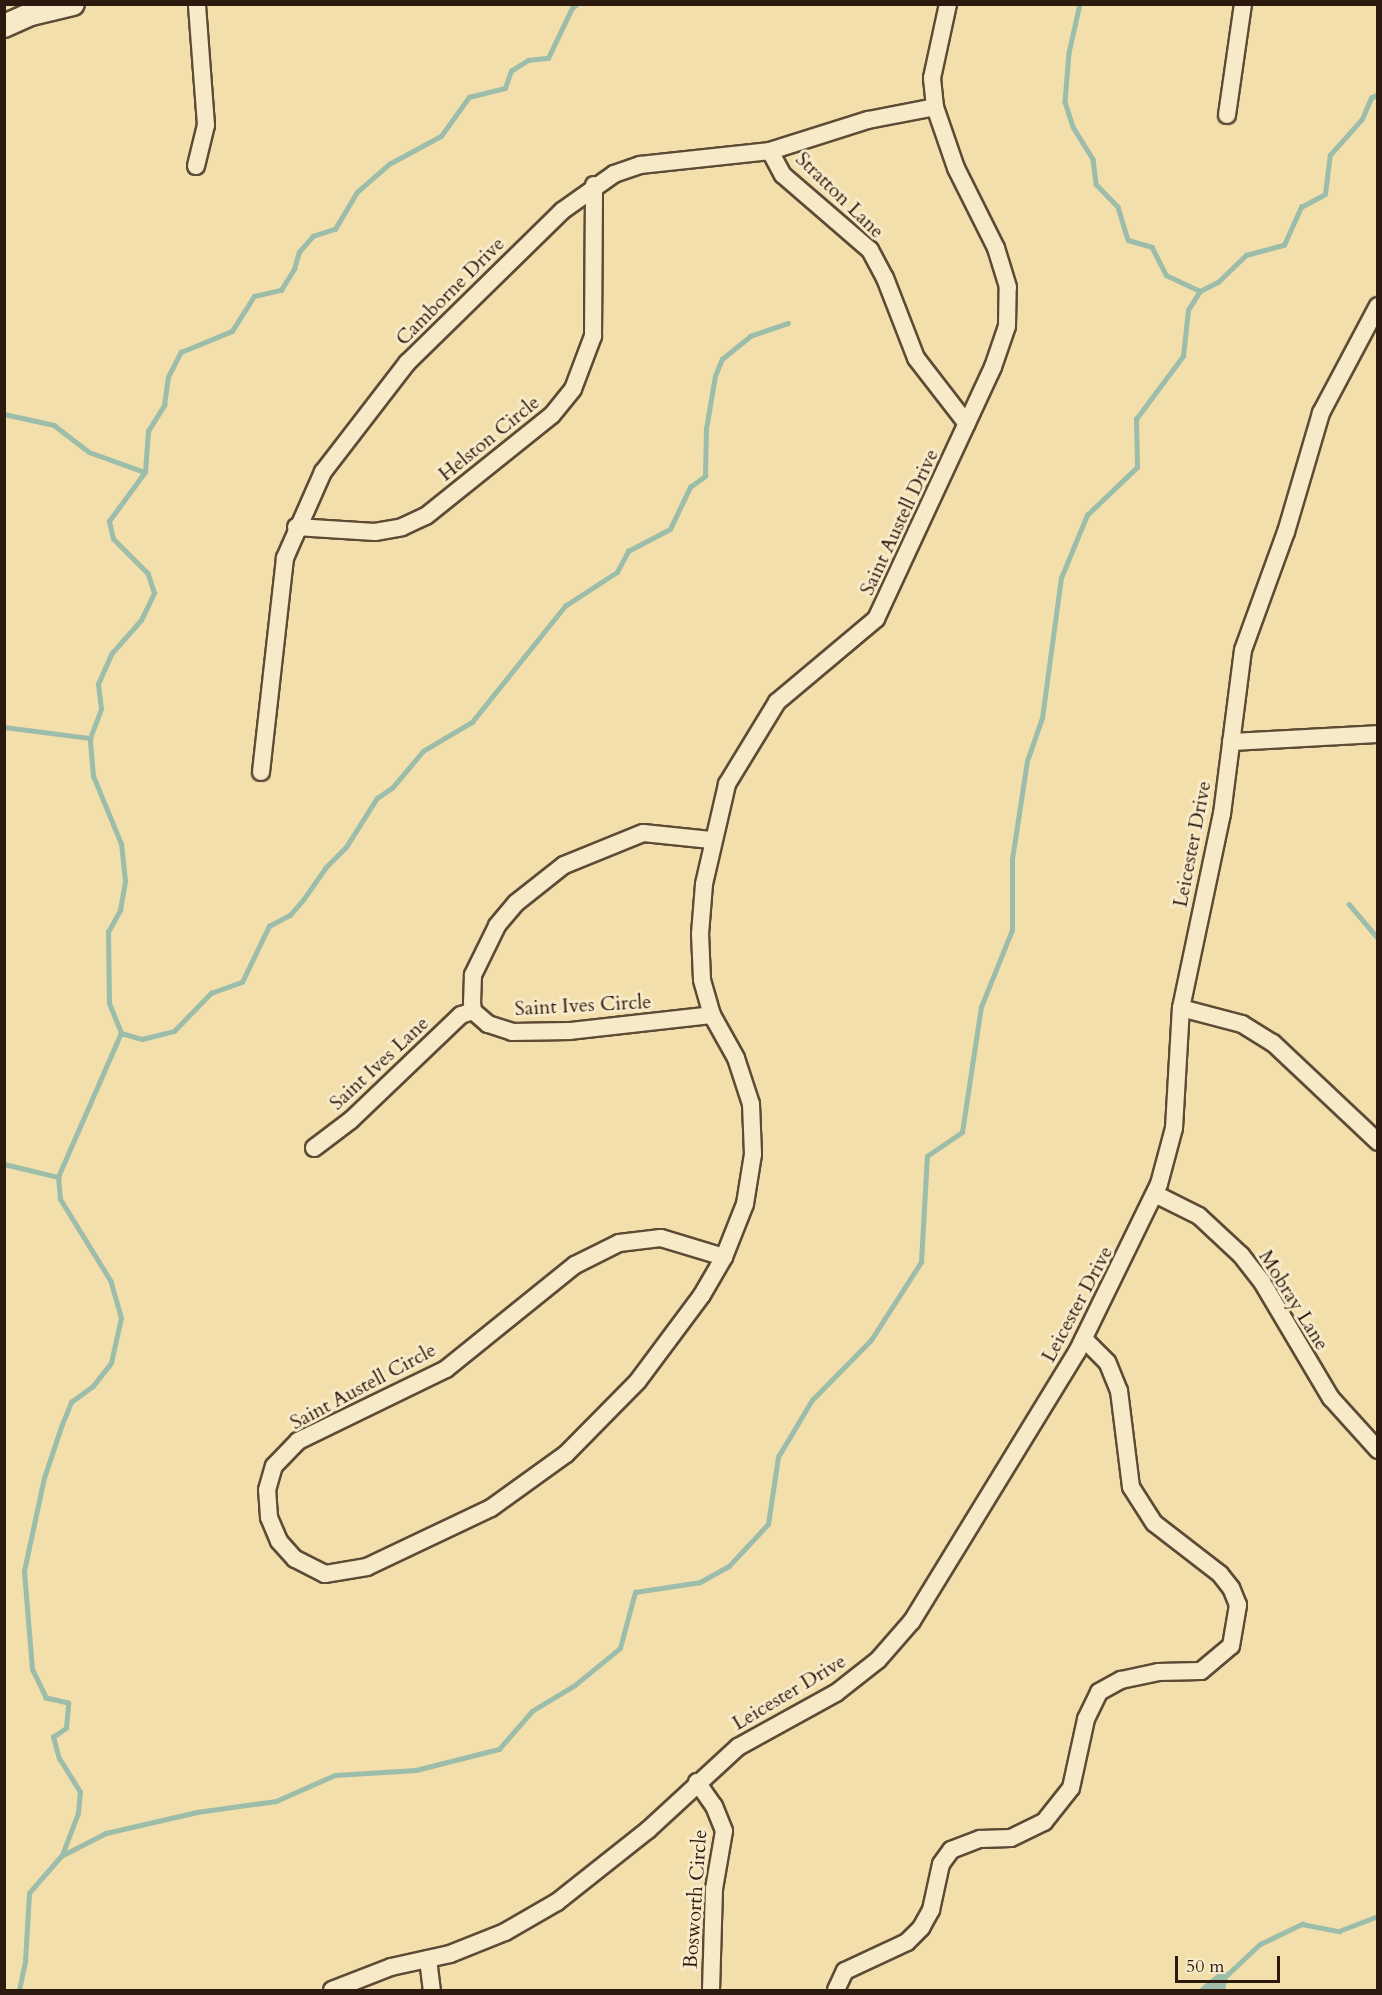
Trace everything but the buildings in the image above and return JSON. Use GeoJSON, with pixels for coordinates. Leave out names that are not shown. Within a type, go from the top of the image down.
{"type":"FeatureCollection","features":[{"type":"Feature","properties":{"kind":"main road"},"geometry":{"type":"LineString","coordinates":[[4,26],[31,14],[73,4]]}},
{"type":"Feature","properties":{"kind":"street"},"geometry":{"type":"LineString","coordinates":[[196,166],[206,125],[197,4]]}},
{"type":"Feature","properties":{"kind":"street","name":"Saint Austell Drive"},"geometry":{"type":"LineString","coordinates":[[724,1257],[745,1204],[753,1144],[750,1104],[736,1058],[712,1015],[702,980],[700,934],[711,840],[727,784],[777,702],[876,619],[967,424],[1007,326],[1008,287],[996,248],[956,168],[935,107],[932,78],[948,4]]}},
{"type":"Feature","properties":{"kind":"street"},"geometry":{"type":"LineString","coordinates":[[1227,115],[1243,4]]}},
{"type":"Feature","properties":{"kind":"street","name":"Camborne Drive"},"geometry":{"type":"LineString","coordinates":[[261,772],[272,697],[279,592],[285,558],[296,527],[323,472],[407,363],[562,211],[594,185],[640,165],[770,151],[868,120],[935,107]]}},
{"type":"Feature","properties":{"kind":"street","name":"Stratton Lane"},"geometry":{"type":"LineString","coordinates":[[770,151],[783,175],[870,250],[885,278],[904,334],[916,358],[967,424]]}},
{"type":"Feature","properties":{"kind":"street","name":"Helston Circle"},"geometry":{"type":"LineString","coordinates":[[296,527],[375,532],[402,527],[426,516],[552,415],[573,389],[592,336],[594,185]]}},
{"type":"Feature","properties":{"kind":"street","name":"Leicester Drive"},"geometry":{"type":"LineString","coordinates":[[332,1990],[391,1967],[428,1959],[505,1932],[557,1902],[648,1830],[697,1782],[738,1747],[836,1693],[897,1642],[1084,1339],[1155,1194],[1174,1128],[1181,1008],[1220,824],[1243,650],[1286,532],[1321,413],[1376,309]]}},
{"type":"Feature","properties":{"kind":"street"},"geometry":{"type":"LineString","coordinates":[[1231,742],[1377,734]]}},
{"type":"Feature","properties":{"kind":"street"},"geometry":{"type":"LineString","coordinates":[[473,1011],[473,975],[483,951],[497,926],[539,883],[564,866],[643,833],[711,840]]}},
{"type":"Feature","properties":{"kind":"street"},"geometry":{"type":"LineString","coordinates":[[1181,1008],[1242,1024],[1273,1043],[1377,1142]]}},
{"type":"Feature","properties":{"kind":"street","name":"Saint Ives Circle"},"geometry":{"type":"LineString","coordinates":[[473,1011],[488,1024],[512,1032],[570,1031],[712,1015]]}},
{"type":"Feature","properties":{"kind":"street","name":"Saint Ives Lane"},"geometry":{"type":"LineString","coordinates":[[314,1148],[351,1120],[461,1015],[473,1011]]}},
{"type":"Feature","properties":{"kind":"street","name":"Mobray Lane"},"geometry":{"type":"LineString","coordinates":[[1155,1194],[1199,1216],[1241,1255],[1262,1282],[1331,1398],[1377,1450]]}},
{"type":"Feature","properties":{"kind":"street","name":"Saint Austell Circle"},"geometry":{"type":"LineString","coordinates":[[661,1238],[724,1257],[702,1295],[618,1403],[566,1454],[491,1508],[368,1567],[325,1574],[295,1559],[279,1541],[269,1517],[267,1490],[274,1466],[298,1441],[446,1369],[575,1265],[619,1243],[661,1238]]}},
{"type":"Feature","properties":{"kind":"street"},"geometry":{"type":"LineString","coordinates":[[836,1990],[845,1971],[907,1942],[921,1928],[931,1910],[941,1864],[951,1850],[980,1839],[1011,1838],[1044,1822],[1071,1788],[1086,1719],[1099,1692],[1121,1680],[1158,1672],[1201,1671],[1231,1646],[1238,1605],[1230,1588],[1220,1574],[1154,1523],[1131,1487],[1119,1391],[1107,1362],[1084,1339]]}},
{"type":"Feature","properties":{"kind":"street","name":"Bosworth Circle"},"geometry":{"type":"LineString","coordinates":[[697,1782],[714,1806],[724,1831],[714,1889],[711,1990]]}},
{"type":"Feature","properties":{"kind":"street"},"geometry":{"type":"LineString","coordinates":[[428,1959],[432,1990]]}},
{"type":"Feature","properties":{"kind":"shaded area"},"geometry":{"type":"Polygon","coordinates":[[[1221,1971],[1229,1972],[1225,1990],[1198,1990],[1221,1971]]]}},
{"type":"Feature","properties":{"kind":"waterway"},"geometry":{"type":"LineString","coordinates":[[62,1855],[78,1813],[80,1792],[59,1759],[53,1737],[66,1728],[68,1703],[46,1698],[32,1669],[24,1571],[44,1478],[61,1427],[71,1402],[93,1386],[111,1363],[121,1318],[111,1282],[60,1199],[58,1177],[121,1033],[109,1003],[108,932],[120,910],[125,881],[121,844],[93,776],[90,738],[101,709],[98,684],[112,653],[141,620],[154,593],[148,574],[113,539],[109,521],[145,472],[148,431],[164,405],[168,377],[181,352],[232,331],[254,296],[281,290],[294,269],[299,252],[313,236],[335,229],[357,192],[389,164],[441,136],[469,97],[505,88],[511,71],[528,60],[548,58],[572,8],[577,4]]}},
{"type":"Feature","properties":{"kind":"waterway"},"geometry":{"type":"LineString","coordinates":[[1080,4],[1069,53],[1065,102],[1073,127],[1093,159],[1096,184],[1118,207],[1128,240],[1152,247],[1166,275],[1200,291]]}},
{"type":"Feature","properties":{"kind":"waterway"},"geometry":{"type":"LineString","coordinates":[[19,1990],[25,1961],[29,1893],[61,1856],[106,1833],[197,1812],[276,1801],[335,1775],[416,1770],[499,1749],[532,1711],[575,1685],[620,1648],[635,1592],[700,1582],[729,1566],[768,1524],[778,1457],[812,1400],[871,1340],[921,1262],[927,1156],[962,1132],[981,1007],[1012,930],[1012,859],[1027,761],[1042,718],[1061,578],[1087,515],[1137,467],[1136,419],[1183,356],[1188,310],[1200,291],[1218,282],[1246,255],[1284,245],[1301,207],[1325,194],[1330,155],[1362,119],[1371,98],[1378,94]]}},
{"type":"Feature","properties":{"kind":"waterway"},"geometry":{"type":"LineString","coordinates":[[121,1033],[142,1039],[174,1031],[211,993],[242,982],[269,926],[290,915],[303,900],[325,868],[346,847],[377,798],[392,788],[423,751],[472,722],[565,606],[617,572],[628,551],[670,529],[690,487],[705,476],[706,429],[715,376],[722,359],[750,336],[788,323]]}},
{"type":"Feature","properties":{"kind":"waterway"},"geometry":{"type":"LineString","coordinates":[[4,414],[54,425],[89,452],[145,472]]}},
{"type":"Feature","properties":{"kind":"waterway"},"geometry":{"type":"LineString","coordinates":[[4,727],[90,738]]}},
{"type":"Feature","properties":{"kind":"waterway"},"geometry":{"type":"LineString","coordinates":[[1349,904],[1378,938]]}},
{"type":"Feature","properties":{"kind":"waterway"},"geometry":{"type":"LineString","coordinates":[[4,1164],[58,1177]]}},
{"type":"Feature","properties":{"kind":"waterway"},"geometry":{"type":"LineString","coordinates":[[1227,1975],[1260,1944],[1302,1924],[1339,1931],[1378,1916]]}}]}
